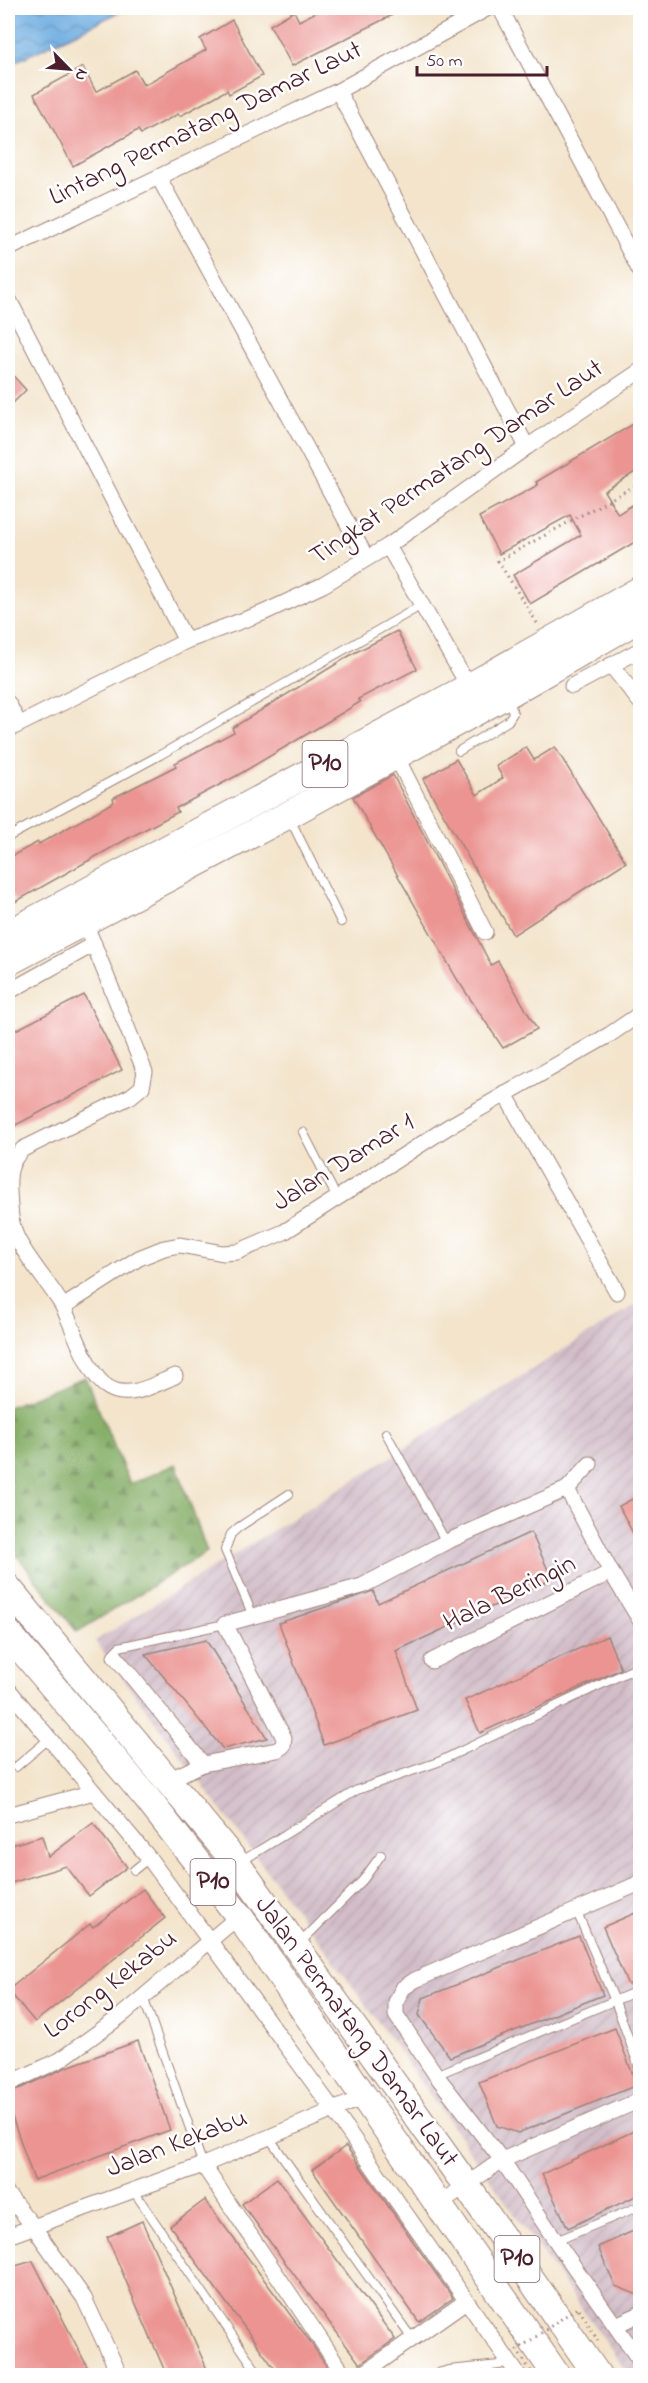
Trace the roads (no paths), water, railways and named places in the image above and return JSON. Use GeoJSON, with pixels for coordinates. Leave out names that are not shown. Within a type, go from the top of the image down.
{"type":"FeatureCollection","features":[{"type":"Feature","properties":{"kind":"highway","name":"P10"},"geometry":{"type":"LineString","coordinates":[[8,934],[470,687],[640,590]]}},
{"type":"Feature","properties":{"kind":"highway","name":"P10"},"geometry":{"type":"LineString","coordinates":[[8,962],[89,932],[288,815],[508,694],[640,618]]}},
{"type":"Feature","properties":{"kind":"highway","name":"Jalan Permatang Damar Laut"},"geometry":{"type":"LineString","coordinates":[[8,1588],[237,1864],[466,2185],[598,2376]]}},
{"type":"Feature","properties":{"kind":"highway","name":"Jalan Permatang Damar Laut"},"geometry":{"type":"LineString","coordinates":[[8,1633],[146,1797],[239,1916],[557,2376]]}},
{"type":"Feature","properties":{"kind":"highway"},"geometry":{"type":"LineString","coordinates":[[398,2146],[405,2175],[463,2255],[489,2275]]}},
{"type":"Feature","properties":{"kind":"street","name":"Lintang Permatang Damar Laut"},"geometry":{"type":"LineString","coordinates":[[8,249],[338,91],[488,8]]}},
{"type":"Feature","properties":{"kind":"street"},"geometry":{"type":"LineString","coordinates":[[500,8],[640,271]]}},
{"type":"Feature","properties":{"kind":"street"},"geometry":{"type":"LineString","coordinates":[[338,91],[527,447]]}},
{"type":"Feature","properties":{"kind":"street"},"geometry":{"type":"LineString","coordinates":[[159,178],[366,557]]}},
{"type":"Feature","properties":{"kind":"street"},"geometry":{"type":"LineString","coordinates":[[8,298],[186,641]]}},
{"type":"Feature","properties":{"kind":"street","name":"Tingkat Permatang Damar Laut"},"geometry":{"type":"LineString","coordinates":[[13,727],[186,641],[263,613],[323,585],[366,557],[388,546],[527,447],[640,371]]}},
{"type":"Feature","properties":{"kind":"street"},"geometry":{"type":"LineString","coordinates":[[388,546],[470,687]]}},
{"type":"Feature","properties":{"kind":"street"},"geometry":{"type":"LineString","coordinates":[[572,686],[640,650]]}},
{"type":"Feature","properties":{"kind":"street"},"geometry":{"type":"LineString","coordinates":[[611,665],[640,702]]}},
{"type":"Feature","properties":{"kind":"street"},"geometry":{"type":"LineString","coordinates":[[8,703],[13,727]]}},
{"type":"Feature","properties":{"kind":"street"},"geometry":{"type":"LineString","coordinates":[[396,756],[485,932]]}},
{"type":"Feature","properties":{"kind":"street"},"geometry":{"type":"LineString","coordinates":[[8,992],[89,932],[145,1072],[142,1087],[131,1096],[23,1149],[14,1157],[10,1168],[11,1218],[17,1239],[63,1307],[72,1330],[100,1382],[122,1393],[134,1393],[175,1376]]}},
{"type":"Feature","properties":{"kind":"street","name":"Jalan Damar 1"},"geometry":{"type":"LineString","coordinates":[[63,1307],[139,1258],[164,1248],[180,1245],[223,1253],[237,1252],[284,1232],[448,1127],[609,1035],[640,1014]]}},
{"type":"Feature","properties":{"kind":"street"},"geometry":{"type":"LineString","coordinates":[[505,1094],[617,1292]]}},
{"type":"Feature","properties":{"kind":"street"},"geometry":{"type":"LineString","coordinates":[[168,1780],[203,1764],[277,1750],[283,1746],[284,1738],[225,1623],[362,1586],[446,1542],[567,1490],[590,1464]]}},
{"type":"Feature","properties":{"kind":"street"},"geometry":{"type":"LineString","coordinates":[[567,1490],[640,1620]]}},
{"type":"Feature","properties":{"kind":"street","name":"Hala Beringin"},"geometry":{"type":"LineString","coordinates":[[432,1661],[611,1572]]}},
{"type":"Feature","properties":{"kind":"street"},"geometry":{"type":"LineString","coordinates":[[115,1656],[203,1764]]}},
{"type":"Feature","properties":{"kind":"street"},"geometry":{"type":"LineString","coordinates":[[8,1689],[149,1858],[334,2111],[519,2376]]}},
{"type":"Feature","properties":{"kind":"street"},"geometry":{"type":"LineString","coordinates":[[8,1814],[94,1792]]}},
{"type":"Feature","properties":{"kind":"street"},"geometry":{"type":"LineString","coordinates":[[640,1883],[415,1980],[403,1988],[396,2002],[396,2015],[436,2075],[502,2160],[640,2361]]}},
{"type":"Feature","properties":{"kind":"street","name":"Lorong Kekabu"},"geometry":{"type":"LineString","coordinates":[[8,2084],[60,2060],[122,2015],[209,1939],[239,1916]]}},
{"type":"Feature","properties":{"kind":"street","name":"Jalan Kekabu"},"geometry":{"type":"LineString","coordinates":[[8,2236],[203,2165],[364,2097]]}},
{"type":"Feature","properties":{"kind":"street"},"geometry":{"type":"LineString","coordinates":[[439,2204],[502,2160],[640,2100]]}},
{"type":"Feature","properties":{"kind":"street"},"geometry":{"type":"LineString","coordinates":[[203,2165],[345,2376]]}},
{"type":"Feature","properties":{"kind":"street"},"geometry":{"type":"LineString","coordinates":[[8,2195],[33,2226],[88,2306],[120,2376]]}},
{"type":"Feature","properties":{"kind":"street"},"geometry":{"type":"LineString","coordinates":[[360,2376],[466,2301]]}},
{"type":"Feature","properties":{"kind":"street"},"geometry":{"type":"LineString","coordinates":[[616,2325],[640,2314]]}},
{"type":"Feature","properties":{"kind":"lane"},"geometry":{"type":"LineString","coordinates":[[8,837],[160,755],[422,605]]}},
{"type":"Feature","properties":{"kind":"lane"},"geometry":{"type":"LineString","coordinates":[[459,751],[508,721],[513,713],[508,694]]}},
{"type":"Feature","properties":{"kind":"lane"},"geometry":{"type":"LineString","coordinates":[[288,815],[341,922]]}},
{"type":"Feature","properties":{"kind":"lane"},"geometry":{"type":"LineString","coordinates":[[303,1132],[337,1198]]}},
{"type":"Feature","properties":{"kind":"lane"},"geometry":{"type":"LineString","coordinates":[[387,1433],[446,1542]]}},
{"type":"Feature","properties":{"kind":"lane"},"geometry":{"type":"LineString","coordinates":[[253,1616],[225,1550],[231,1534],[289,1494]]}},
{"type":"Feature","properties":{"kind":"lane"},"geometry":{"type":"LineString","coordinates":[[115,1656],[115,1651],[119,1647],[225,1623]]}},
{"type":"Feature","properties":{"kind":"lane"},"geometry":{"type":"LineString","coordinates":[[237,1864],[357,1790],[438,1762],[640,1666]]}},
{"type":"Feature","properties":{"kind":"lane"},"geometry":{"type":"LineString","coordinates":[[16,1767],[50,1738]]}},
{"type":"Feature","properties":{"kind":"lane"},"geometry":{"type":"LineString","coordinates":[[296,1946],[313,1932],[363,1880],[381,1855]]}},
{"type":"Feature","properties":{"kind":"lane"},"geometry":{"type":"LineString","coordinates":[[134,1870],[149,1858]]}},
{"type":"Feature","properties":{"kind":"lane"},"geometry":{"type":"LineString","coordinates":[[577,1912],[615,2001],[640,2070]]}},
{"type":"Feature","properties":{"kind":"lane"},"geometry":{"type":"LineString","coordinates":[[436,2075],[640,1990]]}},
{"type":"Feature","properties":{"kind":"lane"},"geometry":{"type":"LineString","coordinates":[[143,1997],[203,2165]]}},
{"type":"Feature","properties":{"kind":"lane"},"geometry":{"type":"LineString","coordinates":[[268,2136],[413,2340]]}},
{"type":"Feature","properties":{"kind":"lane"},"geometry":{"type":"LineString","coordinates":[[133,2190],[260,2376]]}},
{"type":"Feature","properties":{"kind":"lane"},"geometry":{"type":"LineString","coordinates":[[556,2241],[640,2206]]}},
{"type":"Feature","properties":{"kind":"lane"},"geometry":{"type":"LineString","coordinates":[[426,2376],[449,2370],[500,2365],[508,2359]]}},
{"type":"Feature","properties":{"kind":"water"},"geometry":{"type":"Polygon","coordinates":[[[8,8],[128,8],[8,65],[8,8]]]}}]}
